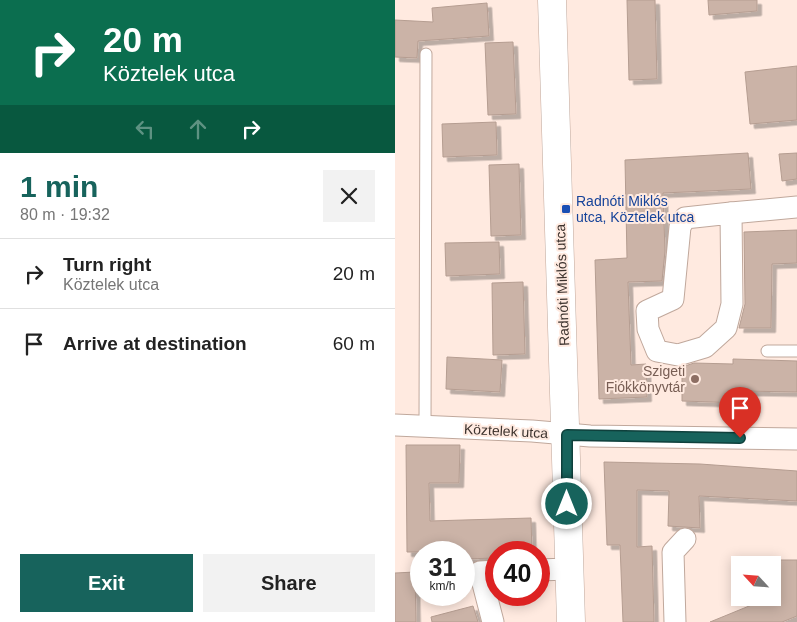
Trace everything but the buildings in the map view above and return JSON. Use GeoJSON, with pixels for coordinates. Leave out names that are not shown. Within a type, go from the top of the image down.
{"type":"FeatureCollection","features":[{"type":"Feature","properties":{"kind":"street","name":"Radnóti Miklós utca"},"geometry":{"type":"LineString","coordinates":[[552,0],[567,435],[568,569],[571,622]]}},
{"type":"Feature","properties":{"kind":"street"},"geometry":{"type":"LineString","coordinates":[[731,213],[732,304],[726,328],[705,347],[678,355],[657,351],[648,329],[647,311],[673,300],[680,227],[685,218],[731,213],[797,207]]}},
{"type":"Feature","properties":{"kind":"street","name":"Köztelek utca"},"geometry":{"type":"LineString","coordinates":[[395,425],[532,431],[567,435],[797,439]]}},
{"type":"Feature","properties":{"kind":"street"},"geometry":{"type":"LineString","coordinates":[[675,622],[673,552],[685,539]]}},
{"type":"Feature","properties":{"kind":"street"},"geometry":{"type":"LineString","coordinates":[[550,570],[568,569]]}},
{"type":"Feature","properties":{"kind":"street"},"geometry":{"type":"LineString","coordinates":[[485,572],[480,572],[485,591]]}},
{"type":"Feature","properties":{"kind":"street"},"geometry":{"type":"LineString","coordinates":[[489,606],[493,622]]}},
{"type":"Feature","properties":{"kind":"lane"},"geometry":{"type":"LineString","coordinates":[[425,427],[426,54]]}},
{"type":"Feature","properties":{"kind":"lane"},"geometry":{"type":"LineString","coordinates":[[767,351],[797,351]]}},
{"type":"Feature","properties":{"kind":"place","name":"Radnóti Miklós utca, Köztelek utca"},"geometry":{"type":"Point","coordinates":[566,209]}},
{"type":"Feature","properties":{"kind":"place","name":"Szigeti Fiókkönyvtár"},"geometry":{"type":"Point","coordinates":[695,379]}},
{"type":"Feature","properties":{"kind":"route"},"geometry":{"type":"LineString","coordinates":[[567,504],[567,435],[740,438]]}}]}
